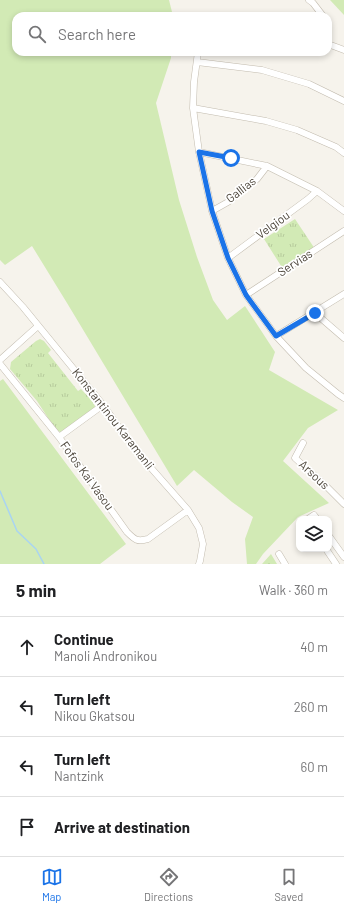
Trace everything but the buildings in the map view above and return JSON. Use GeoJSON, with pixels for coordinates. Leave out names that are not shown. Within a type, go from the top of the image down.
{"type":"FeatureCollection","features":[{"type":"Feature","properties":{"kind":"street"},"geometry":{"type":"LineString","coordinates":[[309,0],[319,12]]}},
{"type":"Feature","properties":{"kind":"street"},"geometry":{"type":"LineString","coordinates":[[332,46],[344,50]]}},
{"type":"Feature","properties":{"kind":"street"},"geometry":{"type":"LineString","coordinates":[[197,56],[193,108],[199,152],[212,211],[228,258],[246,295],[276,336],[306,368],[344,398]]}},
{"type":"Feature","properties":{"kind":"street"},"geometry":{"type":"LineString","coordinates":[[196,62],[262,70],[309,84],[344,101]]}},
{"type":"Feature","properties":{"kind":"street"},"geometry":{"type":"LineString","coordinates":[[193,108],[272,123],[297,130],[336,147],[344,153]]}},
{"type":"Feature","properties":{"kind":"street"},"geometry":{"type":"LineString","coordinates":[[199,152],[268,166],[317,191],[344,211]]}},
{"type":"Feature","properties":{"kind":"street","name":"Gallias"},"geometry":{"type":"LineString","coordinates":[[212,211],[228,202],[257,179],[268,166]]}},
{"type":"Feature","properties":{"kind":"street","name":"Velgiou"},"geometry":{"type":"LineString","coordinates":[[228,258],[317,191]]}},
{"type":"Feature","properties":{"kind":"street","name":"Servias"},"geometry":{"type":"LineString","coordinates":[[246,295],[344,231]]}},
{"type":"Feature","properties":{"kind":"street","name":"Konstantinou Karamanli"},"geometry":{"type":"LineString","coordinates":[[0,282],[23,307],[103,405],[137,452],[188,510],[199,528],[203,544],[199,564]]}},
{"type":"Feature","properties":{"kind":"street"},"geometry":{"type":"LineString","coordinates":[[276,336],[344,294]]}},
{"type":"Feature","properties":{"kind":"street"},"geometry":{"type":"LineString","coordinates":[[315,313],[344,338]]}},
{"type":"Feature","properties":{"kind":"street"},"geometry":{"type":"LineString","coordinates":[[0,360],[38,326]]}},
{"type":"Feature","properties":{"kind":"street","name":"Fofos Kai Vasou"},"geometry":{"type":"LineString","coordinates":[[0,364],[59,437],[127,532],[134,539],[141,541],[148,539],[188,510]]}},
{"type":"Feature","properties":{"kind":"street"},"geometry":{"type":"LineString","coordinates":[[59,437],[103,405]]}},
{"type":"Feature","properties":{"kind":"street","name":"Arsous"},"geometry":{"type":"LineString","coordinates":[[303,443],[295,458],[344,504]]}},
{"type":"Feature","properties":{"kind":"street"},"geometry":{"type":"LineString","coordinates":[[328,552],[336,562],[344,555],[332,540]]}},
{"type":"Feature","properties":{"kind":"street"},"geometry":{"type":"LineString","coordinates":[[278,554],[285,564]]}},
{"type":"Feature","properties":{"kind":"green space"},"geometry":{"type":"Polygon","coordinates":[[[0,0],[169,0],[172,12],[12,12],[12,56],[171,56],[156,103],[179,200],[197,257],[213,300],[227,320],[245,306],[275,352],[269,370],[338,410],[308,428],[283,461],[329,503],[300,516],[296,516],[296,519],[263,554],[256,564],[247,564],[245,539],[253,517],[232,502],[194,470],[177,486],[32,246],[5,265],[0,260],[0,0]]]}},
{"type":"Feature","properties":{"kind":"green space"},"geometry":{"type":"Polygon","coordinates":[[[330,0],[344,0],[344,15],[330,0]]]}},
{"type":"Feature","properties":{"kind":"green space"},"geometry":{"type":"Polygon","coordinates":[[[295,219],[315,249],[283,269],[264,239],[295,219]]]}},
{"type":"Feature","properties":{"kind":"green space"},"geometry":{"type":"Polygon","coordinates":[[[40,339],[44,341],[51,350],[48,353],[78,391],[81,389],[95,406],[94,411],[62,433],[56,430],[37,401],[10,369],[11,362],[40,339]]]}},
{"type":"Feature","properties":{"kind":"green space"},"geometry":{"type":"Polygon","coordinates":[[[3,379],[126,544],[100,564],[0,564],[0,381],[3,379]]]}},
{"type":"Feature","properties":{"kind":"green space"},"geometry":{"type":"Polygon","coordinates":[[[271,554],[277,564],[262,564],[271,554]]]}},
{"type":"Feature","properties":{"kind":"waterway"},"geometry":{"type":"LineString","coordinates":[[0,491],[17,531],[36,549],[44,564]]}},
{"type":"Feature","properties":{"kind":"route"},"geometry":{"type":"LineString","coordinates":[[231,158],[199,152],[212,211],[228,258],[246,295],[276,336],[315,313]]}}]}
